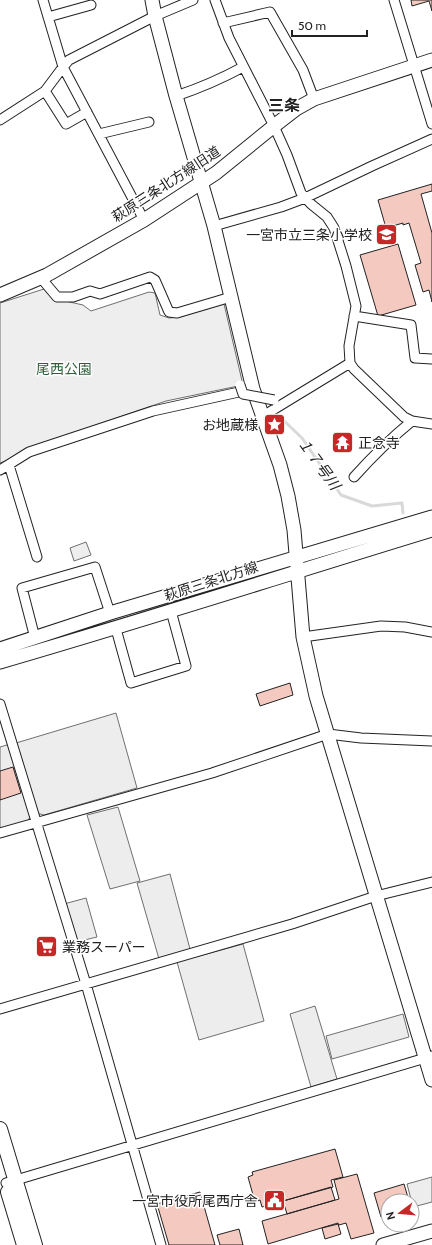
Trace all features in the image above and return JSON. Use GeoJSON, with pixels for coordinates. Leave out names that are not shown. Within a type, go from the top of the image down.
{"type":"FeatureCollection","features":[{"type":"Feature","properties":{"kind":"main road"},"geometry":{"type":"LineString","coordinates":[[0,1129],[5,1182],[35,1245]]}},
{"type":"Feature","properties":{"kind":"main road"},"geometry":{"type":"LineString","coordinates":[[0,1164],[24,1245]]}},
{"type":"Feature","properties":{"kind":"street"},"geometry":{"type":"LineString","coordinates":[[43,0],[63,67],[144,220]]}},
{"type":"Feature","properties":{"kind":"street"},"geometry":{"type":"LineString","coordinates":[[152,0],[176,96],[214,226],[253,389],[264,416],[280,465],[288,496],[294,530],[296,571],[303,637],[311,677],[376,896],[429,1057],[432,1080]]}},
{"type":"Feature","properties":{"kind":"street"},"geometry":{"type":"LineString","coordinates":[[0,120],[45,91],[69,60],[155,16],[193,0]]}},
{"type":"Feature","properties":{"kind":"street"},"geometry":{"type":"LineString","coordinates":[[214,0],[229,38],[274,126],[287,155],[301,193],[327,217],[334,228],[346,266],[356,306],[349,346],[350,363],[404,417],[412,421],[432,424]]}},
{"type":"Feature","properties":{"kind":"street"},"geometry":{"type":"LineString","coordinates":[[394,0],[432,124]]}},
{"type":"Feature","properties":{"kind":"street"},"geometry":{"type":"LineString","coordinates":[[48,17],[91,6]]}},
{"type":"Feature","properties":{"kind":"street"},"geometry":{"type":"LineString","coordinates":[[223,23],[270,12],[303,70],[314,99]]}},
{"type":"Feature","properties":{"kind":"street","name":"萩原三条北方線旧道"},"geometry":{"type":"LineString","coordinates":[[0,295],[41,278],[144,220],[202,183],[274,126],[314,99],[413,65],[432,60]]}},
{"type":"Feature","properties":{"kind":"street"},"geometry":{"type":"LineString","coordinates":[[176,96],[202,88],[243,67]]}},
{"type":"Feature","properties":{"kind":"street"},"geometry":{"type":"LineString","coordinates":[[45,91],[66,124],[87,112]]}},
{"type":"Feature","properties":{"kind":"street"},"geometry":{"type":"LineString","coordinates":[[99,134],[149,122]]}},
{"type":"Feature","properties":{"kind":"street"},"geometry":{"type":"LineString","coordinates":[[214,226],[281,207],[305,198],[432,139]]}},
{"type":"Feature","properties":{"kind":"street"},"geometry":{"type":"LineString","coordinates":[[41,278],[57,296],[73,297],[90,291],[100,294],[150,277],[155,280],[169,312],[177,313],[231,297]]}},
{"type":"Feature","properties":{"kind":"street"},"geometry":{"type":"LineString","coordinates":[[354,316],[411,325],[415,358],[432,359]]}},
{"type":"Feature","properties":{"kind":"street"},"geometry":{"type":"LineString","coordinates":[[264,416],[350,363]]}},
{"type":"Feature","properties":{"kind":"street"},"geometry":{"type":"LineString","coordinates":[[240,385],[243,394],[274,400]]}},
{"type":"Feature","properties":{"kind":"street"},"geometry":{"type":"LineString","coordinates":[[0,470],[29,452],[153,410],[253,389]]}},
{"type":"Feature","properties":{"kind":"street"},"geometry":{"type":"LineString","coordinates":[[354,477],[368,460],[391,438],[412,421]]}},
{"type":"Feature","properties":{"kind":"street"},"geometry":{"type":"LineString","coordinates":[[9,465],[37,557]]}},
{"type":"Feature","properties":{"kind":"street","name":"萩原三条北方線"},"geometry":{"type":"LineString","coordinates":[[0,649],[110,613],[432,517]]}},
{"type":"Feature","properties":{"kind":"street","name":"萩原三条北方線"},"geometry":{"type":"LineString","coordinates":[[0,662],[116,629],[296,571],[432,530]]}},
{"type":"Feature","properties":{"kind":"street"},"geometry":{"type":"LineString","coordinates":[[35,638],[22,588],[95,567],[110,613]]}},
{"type":"Feature","properties":{"kind":"street"},"geometry":{"type":"LineString","coordinates":[[116,629],[132,683],[186,666],[171,611]]}},
{"type":"Feature","properties":{"kind":"street"},"geometry":{"type":"LineString","coordinates":[[303,637],[381,626],[405,627],[432,632]]}},
{"type":"Feature","properties":{"kind":"street"},"geometry":{"type":"LineString","coordinates":[[0,704],[86,984],[161,1245]]}},
{"type":"Feature","properties":{"kind":"street"},"geometry":{"type":"LineString","coordinates":[[0,833],[212,773],[328,734],[361,738],[432,740]]}},
{"type":"Feature","properties":{"kind":"street"},"geometry":{"type":"LineString","coordinates":[[0,1009],[292,924],[376,896],[432,882]]}},
{"type":"Feature","properties":{"kind":"street"},"geometry":{"type":"LineString","coordinates":[[5,1182],[429,1057]]}},
{"type":"Feature","properties":{"kind":"street"},"geometry":{"type":"LineString","coordinates":[[383,1245],[432,1231]]}},
{"type":"Feature","properties":{"kind":"green space","name":"尾西公園"},"geometry":{"type":"Polygon","coordinates":[[[44,289],[52,298],[83,305],[91,311],[149,292],[155,293],[160,315],[169,318],[180,317],[224,304],[243,385],[166,401],[93,426],[0,463],[0,303],[44,289]]]}},
{"type":"Feature","properties":{"kind":"green space"},"geometry":{"type":"Polygon","coordinates":[[[86,542],[91,555],[74,561],[70,548],[86,542]]]}},
{"type":"Feature","properties":{"kind":"shaded area"},"geometry":{"type":"Polygon","coordinates":[[[116,713],[137,788],[44,815],[36,813],[16,743],[116,713]]]}},
{"type":"Feature","properties":{"kind":"shaded area"},"geometry":{"type":"Polygon","coordinates":[[[10,744],[31,814],[28,821],[0,829],[0,747],[10,744]]]}},
{"type":"Feature","properties":{"kind":"shaded area"},"geometry":{"type":"Polygon","coordinates":[[[118,807],[140,881],[110,889],[87,815],[118,807]]]}},
{"type":"Feature","properties":{"kind":"shaded area"},"geometry":{"type":"Polygon","coordinates":[[[170,874],[190,949],[159,959],[137,883],[170,874]]]}},
{"type":"Feature","properties":{"kind":"shaded area"},"geometry":{"type":"Polygon","coordinates":[[[86,898],[97,937],[76,942],[64,904],[86,898]]]}},
{"type":"Feature","properties":{"kind":"shaded area"},"geometry":{"type":"Polygon","coordinates":[[[243,944],[264,1021],[199,1040],[177,962],[243,944]]]}},
{"type":"Feature","properties":{"kind":"shaded area"},"geometry":{"type":"Polygon","coordinates":[[[315,1006],[337,1079],[311,1087],[290,1014],[315,1006]]]}},
{"type":"Feature","properties":{"kind":"shaded area"},"geometry":{"type":"Polygon","coordinates":[[[403,1014],[409,1037],[332,1059],[326,1036],[403,1014]]]}},
{"type":"Feature","properties":{"kind":"shaded area"},"geometry":{"type":"Polygon","coordinates":[[[432,1177],[432,1202],[420,1205],[420,1193],[409,1193],[407,1184],[432,1177]]]}},
{"type":"Feature","properties":{"kind":"building"},"geometry":{"type":"Polygon","coordinates":[[[411,0],[432,0],[432,11],[429,1],[412,6],[411,0]]]}},
{"type":"Feature","properties":{"kind":"building"},"geometry":{"type":"Polygon","coordinates":[[[432,184],[432,191],[421,194],[432,233],[432,302],[429,290],[423,292],[415,265],[421,263],[409,223],[403,225],[403,223],[386,228],[378,200],[432,184]]]}},
{"type":"Feature","properties":{"kind":"building"},"geometry":{"type":"Polygon","coordinates":[[[398,244],[416,305],[378,316],[360,255],[398,244]]]}},
{"type":"Feature","properties":{"kind":"building"},"geometry":{"type":"Polygon","coordinates":[[[290,683],[293,695],[260,706],[256,694],[290,683]]]}},
{"type":"Feature","properties":{"kind":"building"},"geometry":{"type":"Polygon","coordinates":[[[13,767],[21,793],[0,800],[0,771],[13,767]]]}},
{"type":"Feature","properties":{"kind":"building"},"geometry":{"type":"Polygon","coordinates":[[[335,1149],[343,1177],[331,1180],[333,1187],[262,1207],[260,1200],[255,1202],[248,1177],[253,1175],[252,1172],[335,1149]]]}},
{"type":"Feature","properties":{"kind":"building"},"geometry":{"type":"Polygon","coordinates":[[[357,1174],[374,1233],[351,1239],[346,1223],[339,1225],[338,1223],[268,1244],[262,1221],[339,1199],[334,1180],[357,1174]]]}},
{"type":"Feature","properties":{"kind":"building"},"geometry":{"type":"Polygon","coordinates":[[[404,1184],[407,1193],[380,1193],[380,1214],[374,1193],[404,1184]]]}},
{"type":"Feature","properties":{"kind":"building"},"geometry":{"type":"Polygon","coordinates":[[[331,1187],[335,1200],[287,1214],[283,1201],[331,1187]]]}},
{"type":"Feature","properties":{"kind":"building"},"geometry":{"type":"Polygon","coordinates":[[[200,1192],[215,1245],[169,1245],[157,1204],[200,1192]]]}},
{"type":"Feature","properties":{"kind":"building"},"geometry":{"type":"Polygon","coordinates":[[[338,1224],[341,1234],[325,1239],[322,1228],[338,1224]]]}},
{"type":"Feature","properties":{"kind":"building"},"geometry":{"type":"Polygon","coordinates":[[[239,1229],[243,1245],[220,1245],[217,1235],[239,1229]]]}},
{"type":"Feature","properties":{"kind":"waterway","name":"１７号川"},"geometry":{"type":"LineString","coordinates":[[279,416],[302,438],[341,495],[372,506],[402,503],[403,513]]}},
{"type":"Feature","properties":{"kind":"place","name":"一宮市立三条小学校"},"geometry":{"type":"Point","coordinates":[387,235]}},
{"type":"Feature","properties":{"kind":"place","name":"お地蔵様"},"geometry":{"type":"Point","coordinates":[274,425]}},
{"type":"Feature","properties":{"kind":"place","name":"正念寺"},"geometry":{"type":"Point","coordinates":[343,443]}},
{"type":"Feature","properties":{"kind":"place","name":"業務スーパー"},"geometry":{"type":"Point","coordinates":[46,947]}},
{"type":"Feature","properties":{"kind":"place","name":"一宮市役所尾西庁舎"},"geometry":{"type":"Point","coordinates":[274,1201]}},
{"type":"Feature","properties":{"kind":"district","name":"三条"},"geometry":{"type":"Point","coordinates":[284,105]}}]}
